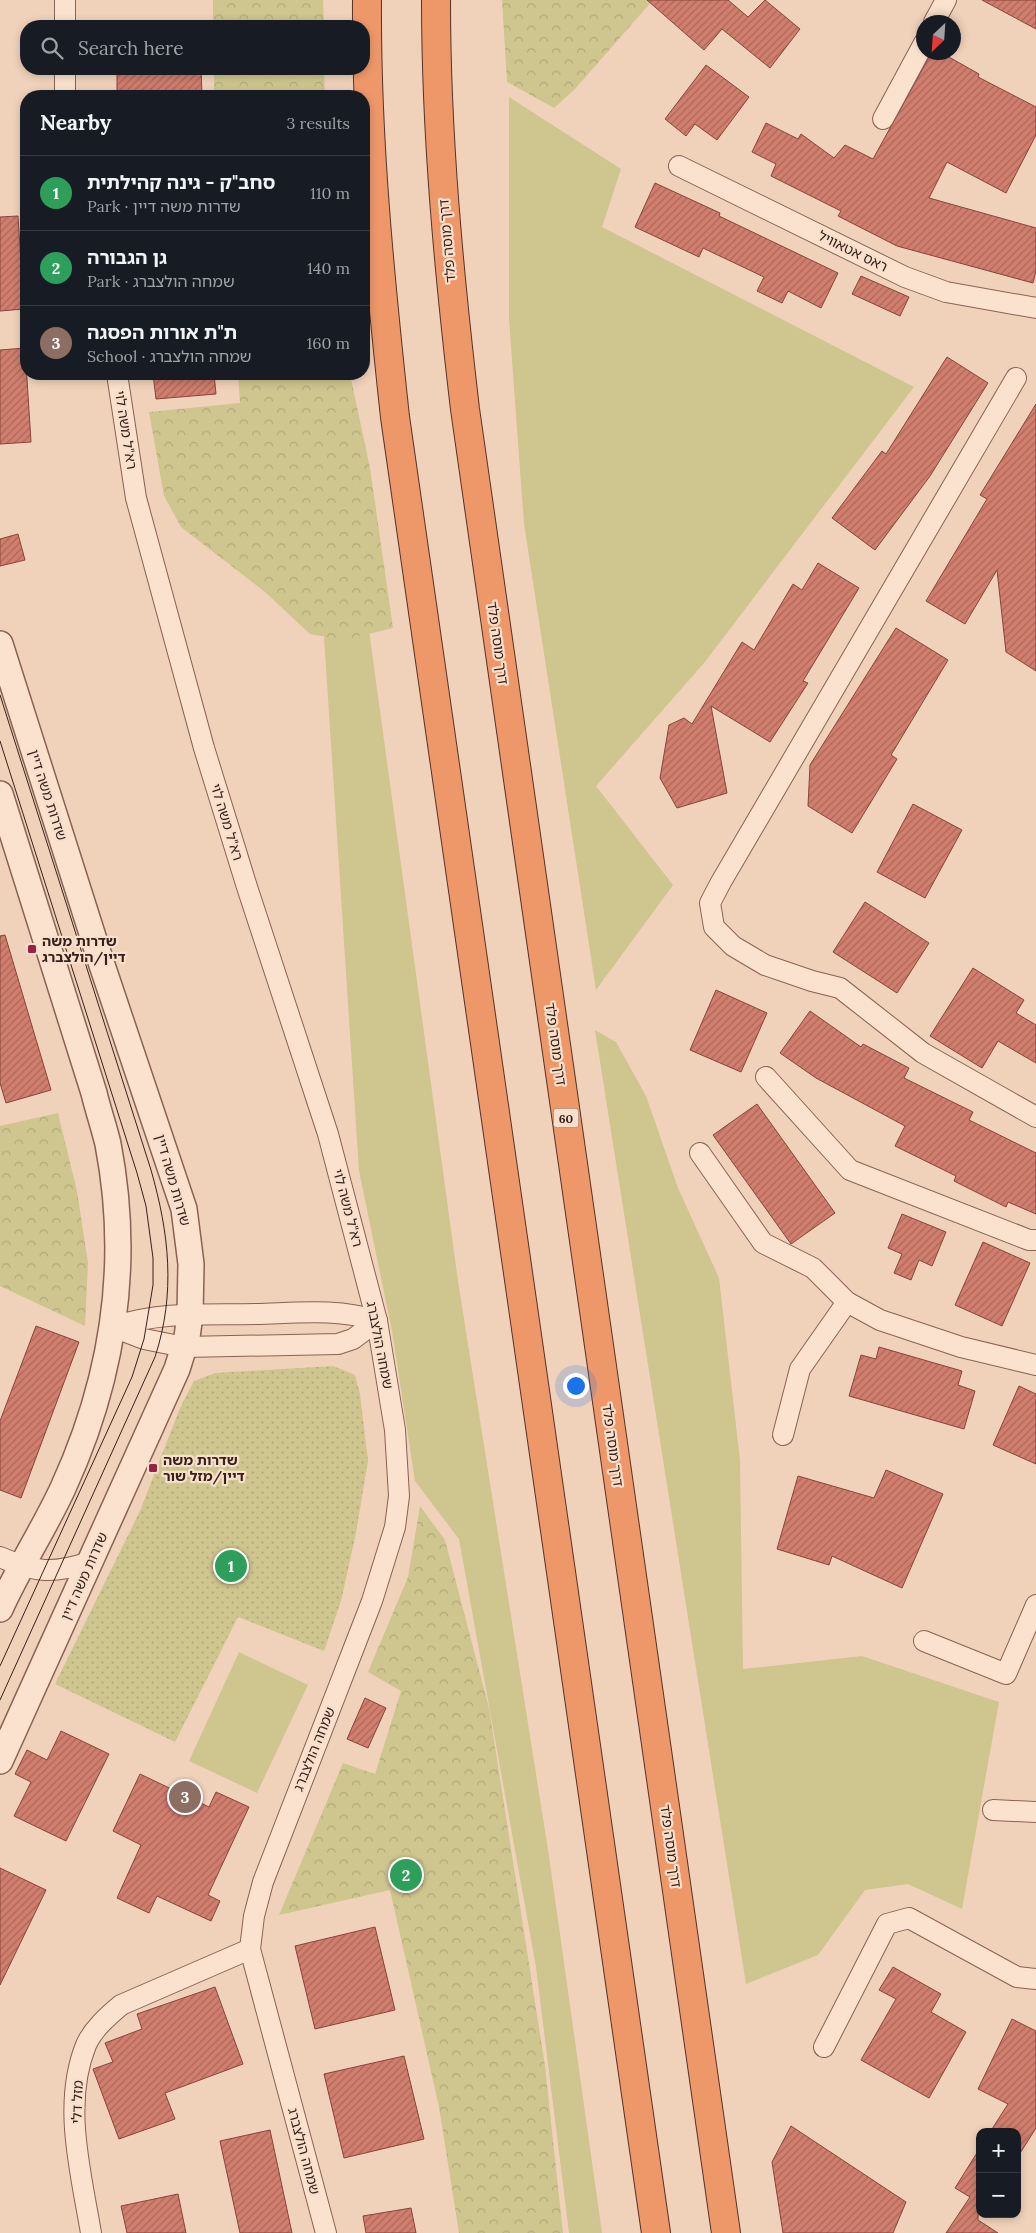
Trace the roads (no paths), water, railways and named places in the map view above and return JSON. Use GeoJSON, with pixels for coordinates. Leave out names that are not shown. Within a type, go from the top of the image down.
{"type":"FeatureCollection","features":[{"type":"Feature","properties":{"kind":"highway"},"geometry":{"type":"LineString","coordinates":[[367,0],[368,20]]}},
{"type":"Feature","properties":{"kind":"highway","name":"דרך מוסה פלד"},"geometry":{"type":"LineString","coordinates":[[436,0],[442,169],[449,270],[464,409],[726,2233]]}},
{"type":"Feature","properties":{"kind":"highway"},"geometry":{"type":"LineString","coordinates":[[369,75],[370,90]]}},
{"type":"Feature","properties":{"kind":"highway"},"geometry":{"type":"LineString","coordinates":[[370,104],[372,173],[380,276],[395,417],[656,2233]]}},
{"type":"Feature","properties":{"kind":"street"},"geometry":{"type":"LineString","coordinates":[[65,0],[65,20]]}},
{"type":"Feature","properties":{"kind":"street"},"geometry":{"type":"LineString","coordinates":[[938,15],[946,0]]}},
{"type":"Feature","properties":{"kind":"street"},"geometry":{"type":"LineString","coordinates":[[883,119],[916,58]]}},
{"type":"Feature","properties":{"kind":"street"},"geometry":{"type":"LineString","coordinates":[[65,75],[65,90]]}},
{"type":"Feature","properties":{"kind":"street","name":"ראס אטאוויל"},"geometry":{"type":"LineString","coordinates":[[680,166],[905,277],[946,292],[1036,308]]}},
{"type":"Feature","properties":{"kind":"street"},"geometry":{"type":"LineString","coordinates":[[1016,378],[814,721],[710,904],[714,927],[733,946],[765,965],[812,981],[840,988],[923,1053],[1036,1117]]}},
{"type":"Feature","properties":{"kind":"street","name":"רא\"ל משה לוי"},"geometry":{"type":"LineString","coordinates":[[118,380],[136,498],[204,748],[247,887],[328,1134],[362,1263]]}},
{"type":"Feature","properties":{"kind":"street","name":"שדרות משה דיין"},"geometry":{"type":"LineString","coordinates":[[0,644],[102,964],[184,1209],[190,1264],[190,1315],[184,1347],[177,1369],[0,1761]]}},
{"type":"Feature","properties":{"kind":"street"},"geometry":{"type":"LineString","coordinates":[[0,794],[94,1093],[107,1143],[115,1189],[118,1232],[118,1282],[113,1327],[97,1398],[84,1438],[63,1488],[10,1562],[0,1609]]}},
{"type":"Feature","properties":{"kind":"street"},"geometry":{"type":"LineString","coordinates":[[766,1076],[850,1170],[1029,1240],[1036,1240]]}},
{"type":"Feature","properties":{"kind":"street"},"geometry":{"type":"LineString","coordinates":[[700,1153],[763,1243],[813,1268],[847,1302],[880,1320],[960,1347],[1036,1365]]}},
{"type":"Feature","properties":{"kind":"street","name":"שמחה הולצברג"},"geometry":{"type":"LineString","coordinates":[[326,2233],[250,1950],[254,1916],[263,1882],[372,1601],[395,1527],[399,1496],[395,1430],[377,1321],[362,1263]]}},
{"type":"Feature","properties":{"kind":"street"},"geometry":{"type":"LineString","coordinates":[[783,1435],[800,1369],[847,1302]]}},
{"type":"Feature","properties":{"kind":"street"},"geometry":{"type":"LineString","coordinates":[[113,1327],[149,1317],[190,1315],[335,1312],[377,1321]]}},
{"type":"Feature","properties":{"kind":"street"},"geometry":{"type":"LineString","coordinates":[[113,1327],[144,1340],[184,1347],[338,1344],[353,1339],[377,1321]]}},
{"type":"Feature","properties":{"kind":"street"},"geometry":{"type":"LineString","coordinates":[[10,1562],[43,1571],[59,1570],[90,1562]]}},
{"type":"Feature","properties":{"kind":"street"},"geometry":{"type":"LineString","coordinates":[[924,1640],[1006,1674],[1036,1605]]}},
{"type":"Feature","properties":{"kind":"street"},"geometry":{"type":"LineString","coordinates":[[994,1810],[1036,1812]]}},
{"type":"Feature","properties":{"kind":"street"},"geometry":{"type":"LineString","coordinates":[[824,2047],[887,1924],[909,1918],[1017,1977],[1036,1979]]}},
{"type":"Feature","properties":{"kind":"street","name":"מזל דלי"},"geometry":{"type":"LineString","coordinates":[[91,2233],[77,2147],[75,2111],[76,2079],[86,2044],[104,2020],[121,2005],[250,1950]]}},
{"type":"Feature","properties":{"kind":"tram line"},"geometry":{"type":"LineString","coordinates":[[0,695],[151,1170],[162,1217],[168,1263],[166,1310],[155,1357],[0,1700]]}},
{"type":"Feature","properties":{"kind":"tram line"},"geometry":{"type":"LineString","coordinates":[[0,741],[137,1173],[146,1206],[153,1258],[153,1285],[144,1339],[132,1377],[0,1666]]}},
{"type":"Feature","properties":{"kind":"place","name":"שדרות משה דיין/הולצברג"},"geometry":{"type":"Point","coordinates":[32,949]}},
{"type":"Feature","properties":{"kind":"place","name":"שדרות משה דיין/מזל שור"},"geometry":{"type":"Point","coordinates":[153,1468]}},
{"type":"Feature","properties":{"kind":"place","name":"סחב\"ק - גינה קהילתית"},"geometry":{"type":"Point","coordinates":[231,1566]}},
{"type":"Feature","properties":{"kind":"place","name":"ת\"ת אורות הפסגה"},"geometry":{"type":"Point","coordinates":[185,1797]}},
{"type":"Feature","properties":{"kind":"place","name":"גן הגבורה"},"geometry":{"type":"Point","coordinates":[406,1875]}}]}
